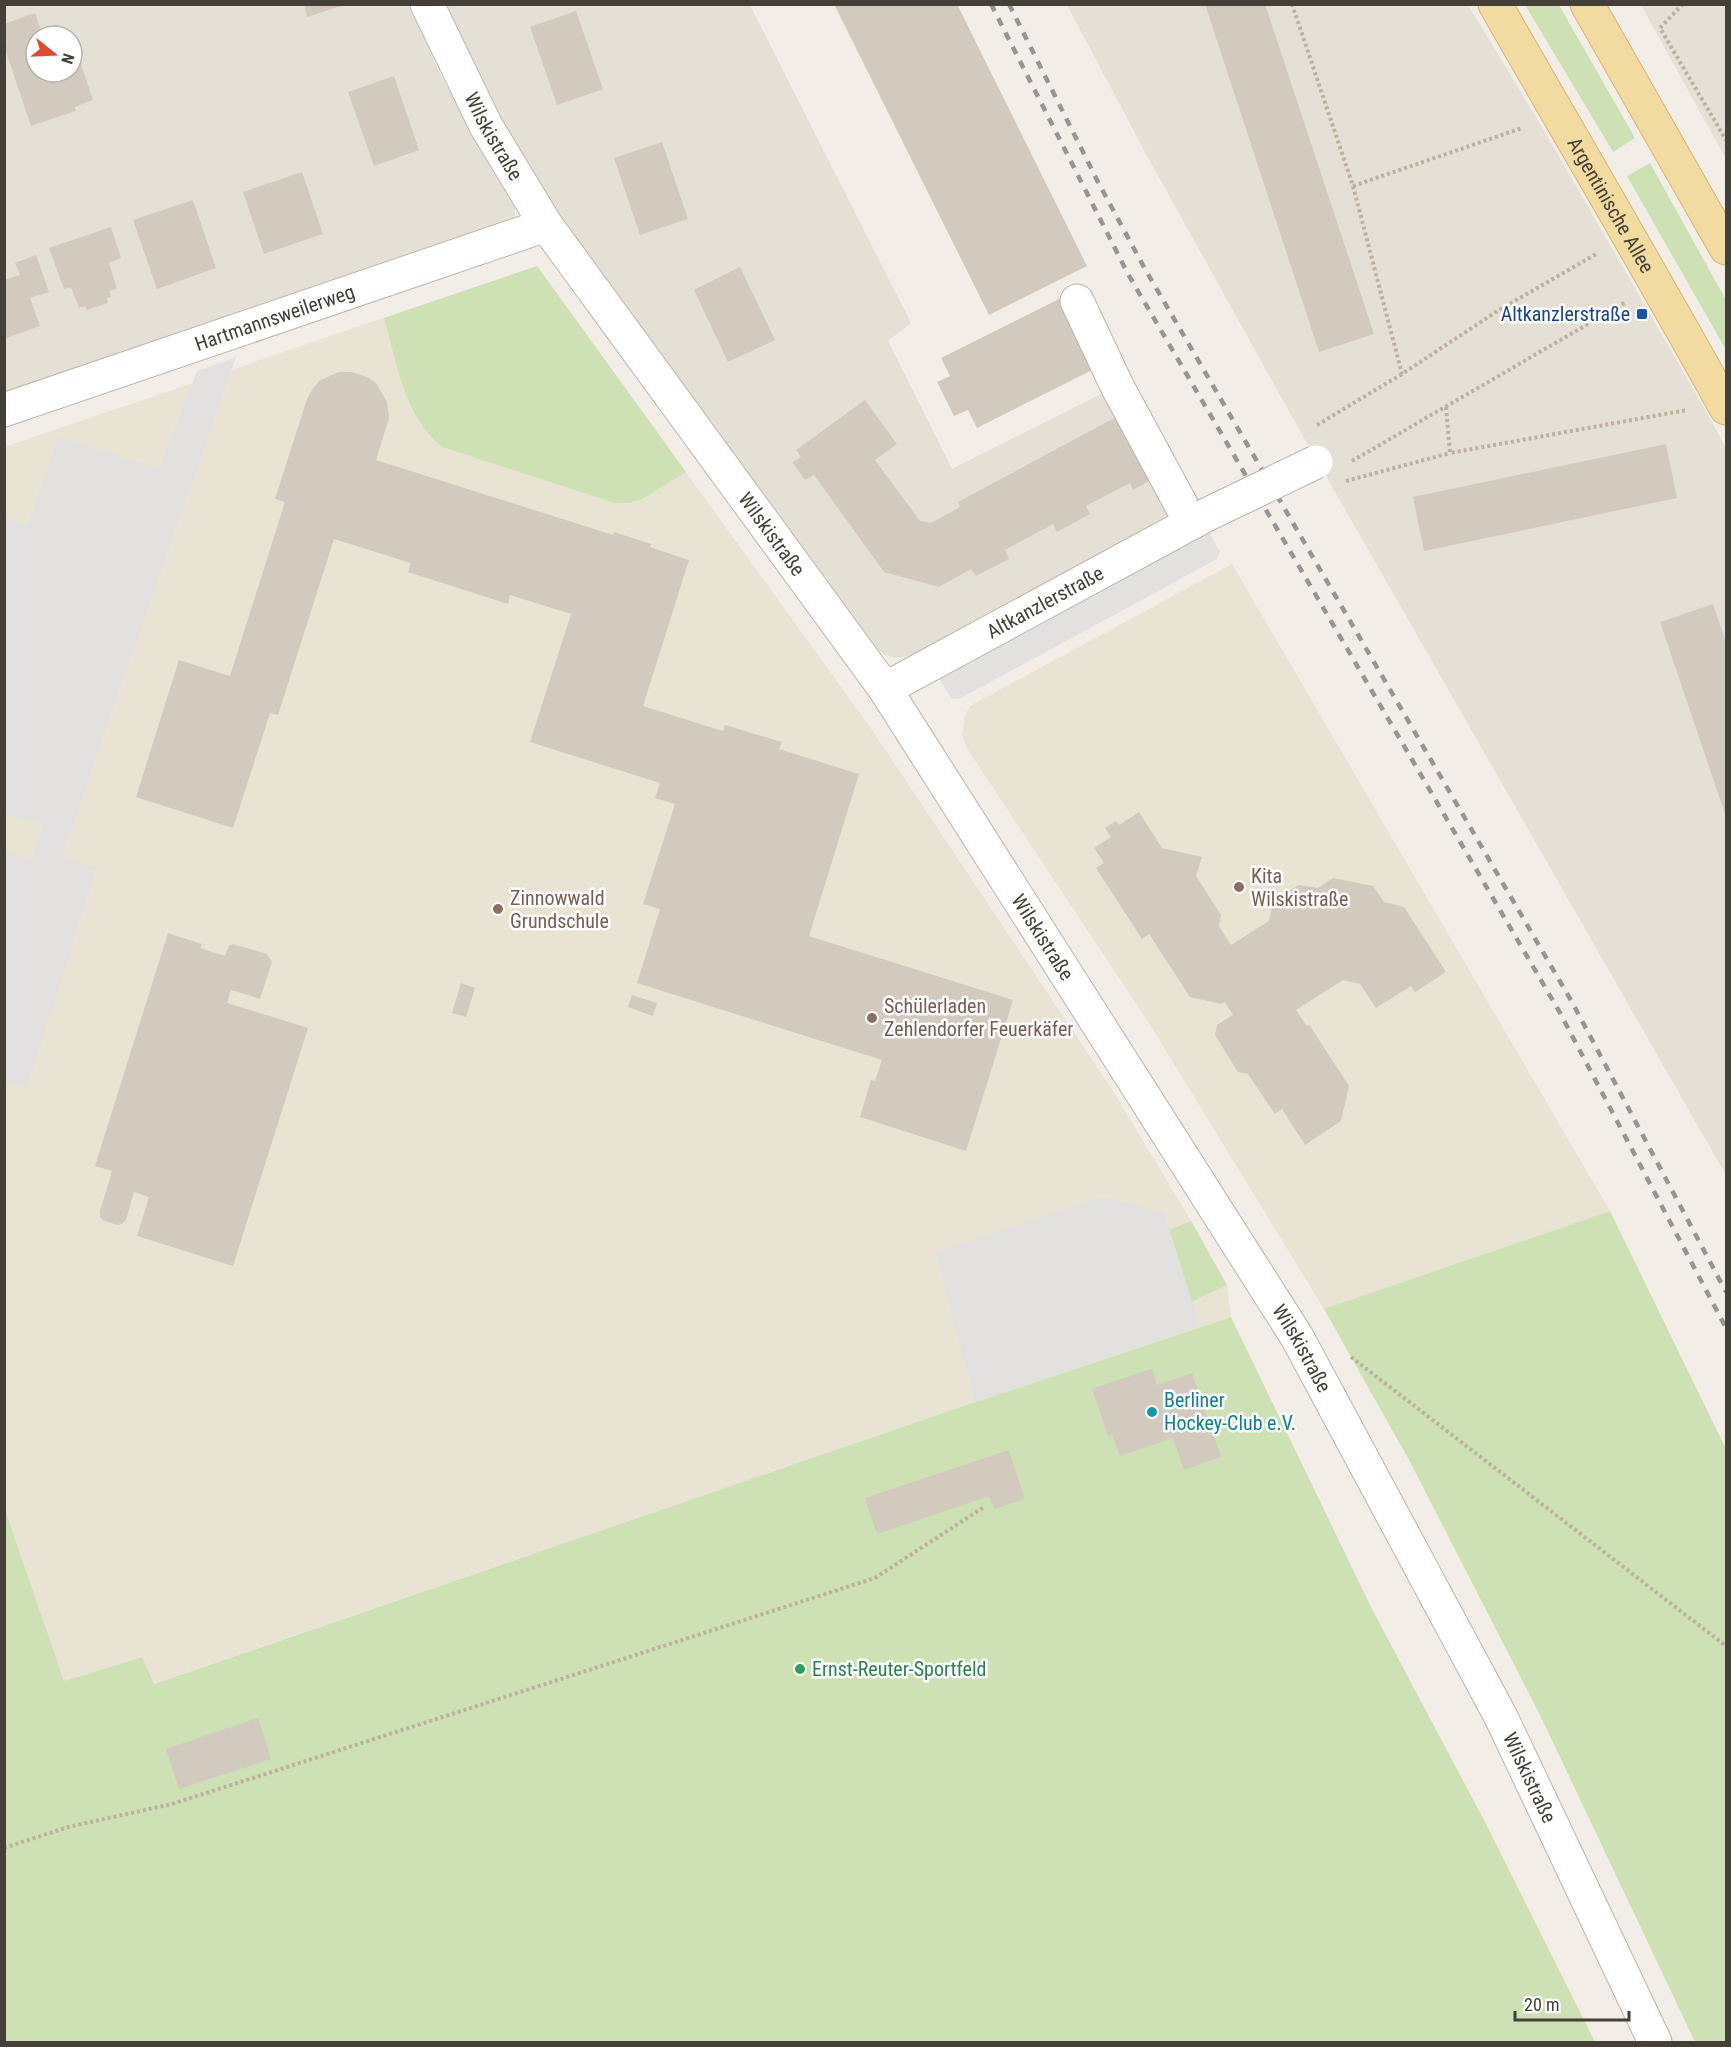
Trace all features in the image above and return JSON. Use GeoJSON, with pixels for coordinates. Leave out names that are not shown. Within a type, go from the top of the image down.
{"type":"FeatureCollection","features":[{"type":"Feature","properties":{"kind":"main road","name":"Argentinische Allee"},"geometry":{"type":"LineString","coordinates":[[1495,4],[1726,408]]}},
{"type":"Feature","properties":{"kind":"main road"},"geometry":{"type":"LineString","coordinates":[[1587,4],[1726,248]]}},
{"type":"Feature","properties":{"kind":"street","name":"Wilskistraße"},"geometry":{"type":"LineString","coordinates":[[427,4],[486,126],[546,225],[885,689],[1297,1337],[1501,1717],[1655,2043]]}},
{"type":"Feature","properties":{"kind":"street","name":"Hartmannsweilerweg"},"geometry":{"type":"LineString","coordinates":[[4,410],[546,225]]}},
{"type":"Feature","properties":{"kind":"street"},"geometry":{"type":"LineString","coordinates":[[1077,301],[1117,386],[1198,519]]}},
{"type":"Feature","properties":{"kind":"street","name":"Altkanzlerstraße"},"geometry":{"type":"LineString","coordinates":[[885,689],[1198,519],[1316,462]]}},
{"type":"Feature","properties":{"kind":"path"},"geometry":{"type":"LineString","coordinates":[[1292,4],[1353,186],[1402,374]]}},
{"type":"Feature","properties":{"kind":"path"},"geometry":{"type":"LineString","coordinates":[[1683,4],[1660,28],[1726,140]]}},
{"type":"Feature","properties":{"kind":"path"},"geometry":{"type":"LineString","coordinates":[[1353,186],[1522,128]]}},
{"type":"Feature","properties":{"kind":"path"},"geometry":{"type":"LineString","coordinates":[[1596,254],[1498,310],[1402,374],[1317,424],[1316,462],[1346,465],[1657,284]]}},
{"type":"Feature","properties":{"kind":"path"},"geometry":{"type":"LineString","coordinates":[[1446,407],[1449,453]]}},
{"type":"Feature","properties":{"kind":"path"},"geometry":{"type":"LineString","coordinates":[[1342,482],[1449,453],[1688,410]]}},
{"type":"Feature","properties":{"kind":"path"},"geometry":{"type":"LineString","coordinates":[[1343,1351],[1726,1646]]}},
{"type":"Feature","properties":{"kind":"path"},"geometry":{"type":"LineString","coordinates":[[4,1848],[68,1827],[172,1804],[875,1578],[984,1507]]}},
{"type":"Feature","properties":{"kind":"shaded area"},"geometry":{"type":"Polygon","coordinates":[[[4,5],[411,5],[438,70],[512,199],[515,216],[508,225],[5,397],[4,5]]]}},
{"type":"Feature","properties":{"kind":"shaded area"},"geometry":{"type":"Polygon","coordinates":[[[445,5],[750,5],[911,323],[888,341],[952,469],[1127,381],[1196,503],[1055,581],[910,656],[895,658],[885,655],[874,647],[587,256],[533,175],[488,96],[445,5]]]}},
{"type":"Feature","properties":{"kind":"shaded area"},"geometry":{"type":"Polygon","coordinates":[[[1067,5],[1468,5],[1542,127],[1707,413],[1726,448],[1726,1175],[1295,422],[1146,154],[1067,5]]]}},
{"type":"Feature","properties":{"kind":"shaded area"},"geometry":{"type":"Polygon","coordinates":[[[1641,5],[1726,5],[1726,159],[1641,5]]]}},
{"type":"Feature","properties":{"kind":"shaded area","name":"Zinnowwald Grundschule"},"geometry":{"type":"Polygon","coordinates":[[[537,266],[870,727],[1113,1091],[1227,1285],[1231,1317],[975,1402],[153,1684],[142,1657],[64,1681],[4,1510],[4,447],[537,266]]]}},
{"type":"Feature","properties":{"kind":"shaded area"},"geometry":{"type":"Polygon","coordinates":[[[236,357],[62,855],[97,868],[27,1088],[5,1081],[5,851],[31,860],[43,825],[5,813],[5,518],[27,525],[59,437],[159,468],[197,371],[236,357]]]}},
{"type":"Feature","properties":{"kind":"shaded area"},"geometry":{"type":"Polygon","coordinates":[[[1208,530],[1220,552],[1217,559],[961,698],[951,698],[938,677],[1208,530]]]}},
{"type":"Feature","properties":{"kind":"shaded area","name":"Kita Wilskistraße"},"geometry":{"type":"Polygon","coordinates":[[[1232,564],[1610,1211],[1324,1309],[1149,1023],[968,750],[962,735],[965,715],[970,706],[1232,564]]]}},
{"type":"Feature","properties":{"kind":"shaded area"},"geometry":{"type":"Polygon","coordinates":[[[1103,1197],[1164,1213],[1200,1326],[975,1402],[936,1252],[1103,1197]]]}},
{"type":"Feature","properties":{"kind":"green space"},"geometry":{"type":"Polygon","coordinates":[[[1525,5],[1559,5],[1635,138],[1613,152],[1525,5]]]}},
{"type":"Feature","properties":{"kind":"green space"},"geometry":{"type":"Polygon","coordinates":[[[1650,163],[1726,300],[1726,350],[1627,176],[1650,163]]]}},
{"type":"Feature","properties":{"kind":"green space"},"geometry":{"type":"Polygon","coordinates":[[[537,266],[686,472],[642,499],[630,503],[615,503],[442,447],[429,434],[410,404],[384,318],[537,266]]]}},
{"type":"Feature","properties":{"kind":"green space"},"geometry":{"type":"Polygon","coordinates":[[[1610,1211],[1726,1449],[1726,2042],[1695,2042],[1541,1717],[1409,1460],[1324,1309],[1610,1211]]]}},
{"type":"Feature","properties":{"kind":"green space"},"geometry":{"type":"Polygon","coordinates":[[[1191,1221],[1227,1285],[1182,1306],[1151,1238],[1191,1221]]]}},
{"type":"Feature","properties":{"kind":"green space","name":"Ernst-Reuter-Sportfeld"},"geometry":{"type":"Polygon","coordinates":[[[1231,1317],[1372,1609],[1485,1822],[1595,2042],[5,2042],[5,1510],[64,1681],[142,1657],[154,1684],[975,1402],[1231,1317]]]}},
{"type":"Feature","properties":{"kind":"building"},"geometry":{"type":"Polygon","coordinates":[[[304,4],[344,4],[344,5],[307,17],[304,4]]]}},
{"type":"Feature","properties":{"kind":"building"},"geometry":{"type":"Polygon","coordinates":[[[834,4],[957,4],[1087,266],[989,315],[834,4]]]}},
{"type":"Feature","properties":{"kind":"building"},"geometry":{"type":"Polygon","coordinates":[[[1205,4],[1265,4],[1374,334],[1319,352],[1205,4]]]}},
{"type":"Feature","properties":{"kind":"building"},"geometry":{"type":"Polygon","coordinates":[[[576,11],[603,89],[557,105],[530,27],[576,11]]]}},
{"type":"Feature","properties":{"kind":"building"},"geometry":{"type":"Polygon","coordinates":[[[35,13],[39,24],[24,24],[24,84],[84,84],[84,73],[93,100],[75,107],[76,111],[31,126],[4,46],[4,43],[7,43],[4,24],[35,13]]]}},
{"type":"Feature","properties":{"kind":"building"},"geometry":{"type":"Polygon","coordinates":[[[394,76],[419,150],[374,166],[348,92],[394,76]]]}},
{"type":"Feature","properties":{"kind":"building"},"geometry":{"type":"Polygon","coordinates":[[[662,142],[688,219],[640,235],[614,158],[662,142]]]}},
{"type":"Feature","properties":{"kind":"building"},"geometry":{"type":"Polygon","coordinates":[[[302,172],[323,234],[264,254],[243,192],[302,172]]]}},
{"type":"Feature","properties":{"kind":"building"},"geometry":{"type":"Polygon","coordinates":[[[193,200],[216,268],[157,289],[133,220],[193,200]]]}},
{"type":"Feature","properties":{"kind":"building"},"geometry":{"type":"Polygon","coordinates":[[[111,227],[121,258],[109,263],[117,289],[109,291],[111,297],[107,298],[108,303],[87,310],[85,306],[79,308],[71,287],[64,289],[49,248],[111,227]]]}},
{"type":"Feature","properties":{"kind":"building"},"geometry":{"type":"Polygon","coordinates":[[[36,255],[49,292],[30,298],[40,326],[4,339],[4,280],[20,275],[15,263],[36,255]]]}},
{"type":"Feature","properties":{"kind":"building"},"geometry":{"type":"Polygon","coordinates":[[[740,267],[775,340],[728,362],[694,290],[740,267]]]}},
{"type":"Feature","properties":{"kind":"building"},"geometry":{"type":"Polygon","coordinates":[[[1065,296],[1100,366],[977,428],[968,410],[954,416],[937,382],[950,376],[941,358],[1065,296]]]}},
{"type":"Feature","properties":{"kind":"building"},"geometry":{"type":"Polygon","coordinates":[[[339,372],[352,372],[367,377],[376,383],[387,402],[389,418],[376,460],[613,535],[614,532],[689,560],[643,706],[723,731],[725,725],[782,742],[779,749],[859,774],[809,936],[1013,1000],[966,1151],[860,1117],[871,1080],[875,1081],[882,1060],[637,983],[660,909],[643,904],[675,804],[655,798],[660,783],[530,742],[571,614],[510,595],[508,604],[408,572],[411,563],[334,539],[278,715],[270,713],[233,828],[136,797],[179,660],[230,676],[285,502],[275,499],[307,399],[319,381],[339,372]]]}},
{"type":"Feature","properties":{"kind":"building"},"geometry":{"type":"Polygon","coordinates":[[[865,400],[897,444],[875,460],[920,521],[931,523],[960,507],[958,502],[1118,416],[1151,480],[1133,490],[1130,483],[1086,506],[1090,514],[1057,532],[1053,524],[1005,550],[1009,559],[976,576],[971,569],[939,587],[884,572],[814,475],[805,480],[792,462],[801,457],[796,450],[865,400]]]}},
{"type":"Feature","properties":{"kind":"building"},"geometry":{"type":"Polygon","coordinates":[[[1666,444],[1677,498],[1424,551],[1413,497],[1666,444]]]}},
{"type":"Feature","properties":{"kind":"building"},"geometry":{"type":"Polygon","coordinates":[[[1713,604],[1726,642],[1726,817],[1660,622],[1713,604]]]}},
{"type":"Feature","properties":{"kind":"building"},"geometry":{"type":"Polygon","coordinates":[[[1139,812],[1162,848],[1202,857],[1196,876],[1221,915],[1219,926],[1231,945],[1269,921],[1273,900],[1299,885],[1318,888],[1333,878],[1373,886],[1384,902],[1404,907],[1446,972],[1415,992],[1411,986],[1376,1008],[1360,984],[1343,980],[1296,1010],[1306,1025],[1310,1026],[1349,1086],[1341,1121],[1305,1145],[1282,1109],[1275,1114],[1248,1074],[1238,1072],[1215,1035],[1217,1025],[1233,1015],[1225,1002],[1221,1004],[1190,997],[1149,934],[1142,939],[1096,868],[1104,863],[1094,848],[1111,837],[1105,828],[1116,821],[1119,825],[1139,812]]]}},
{"type":"Feature","properties":{"kind":"building"},"geometry":{"type":"Polygon","coordinates":[[[168,933],[202,944],[200,948],[225,956],[229,946],[233,944],[267,954],[272,962],[260,999],[231,990],[227,1003],[308,1028],[233,1266],[137,1236],[149,1197],[134,1192],[126,1220],[122,1224],[117,1225],[100,1217],[112,1171],[95,1166],[168,933]]]}},
{"type":"Feature","properties":{"kind":"building"},"geometry":{"type":"Polygon","coordinates":[[[461,983],[475,988],[466,1017],[452,1013],[461,983]]]}},
{"type":"Feature","properties":{"kind":"building"},"geometry":{"type":"Polygon","coordinates":[[[632,995],[657,1003],[653,1016],[628,1007],[632,995]]]}},
{"type":"Feature","properties":{"kind":"building","name":"Berliner Hockey-Club e.V."},"geometry":{"type":"Polygon","coordinates":[[[1152,1369],[1157,1385],[1192,1373],[1221,1457],[1184,1470],[1173,1438],[1120,1456],[1112,1435],[1108,1436],[1092,1389],[1152,1369]]]}},
{"type":"Feature","properties":{"kind":"building"},"geometry":{"type":"Polygon","coordinates":[[[1009,1450],[1025,1499],[994,1509],[989,1496],[877,1534],[865,1498],[1009,1450]]]}},
{"type":"Feature","properties":{"kind":"building"},"geometry":{"type":"Polygon","coordinates":[[[258,1718],[271,1759],[179,1789],[166,1749],[258,1718]]]}},
{"type":"Feature","properties":{"kind":"railway"},"geometry":{"type":"LineString","coordinates":[[991,4],[1128,274],[1559,1011],[1726,1328]]}},
{"type":"Feature","properties":{"kind":"railway"},"geometry":{"type":"LineString","coordinates":[[1009,4],[1098,182],[1145,269],[1572,1002],[1726,1292]]}},
{"type":"Feature","properties":{"kind":"place","name":"Altkanzlerstraße"},"geometry":{"type":"Point","coordinates":[1642,314]}},
{"type":"Feature","properties":{"kind":"place","name":"Kita Wilskistraße"},"geometry":{"type":"Point","coordinates":[1239,887]}},
{"type":"Feature","properties":{"kind":"place","name":"Zinnowwald Grundschule"},"geometry":{"type":"Point","coordinates":[498,909]}},
{"type":"Feature","properties":{"kind":"place","name":"Schülerladen Zehlendorfer Feuerkäfer"},"geometry":{"type":"Point","coordinates":[872,1018]}},
{"type":"Feature","properties":{"kind":"place","name":"Berliner Hockey-Club e.V."},"geometry":{"type":"Point","coordinates":[1152,1412]}},
{"type":"Feature","properties":{"kind":"place","name":"Ernst-Reuter-Sportfeld"},"geometry":{"type":"Point","coordinates":[800,1669]}}]}
